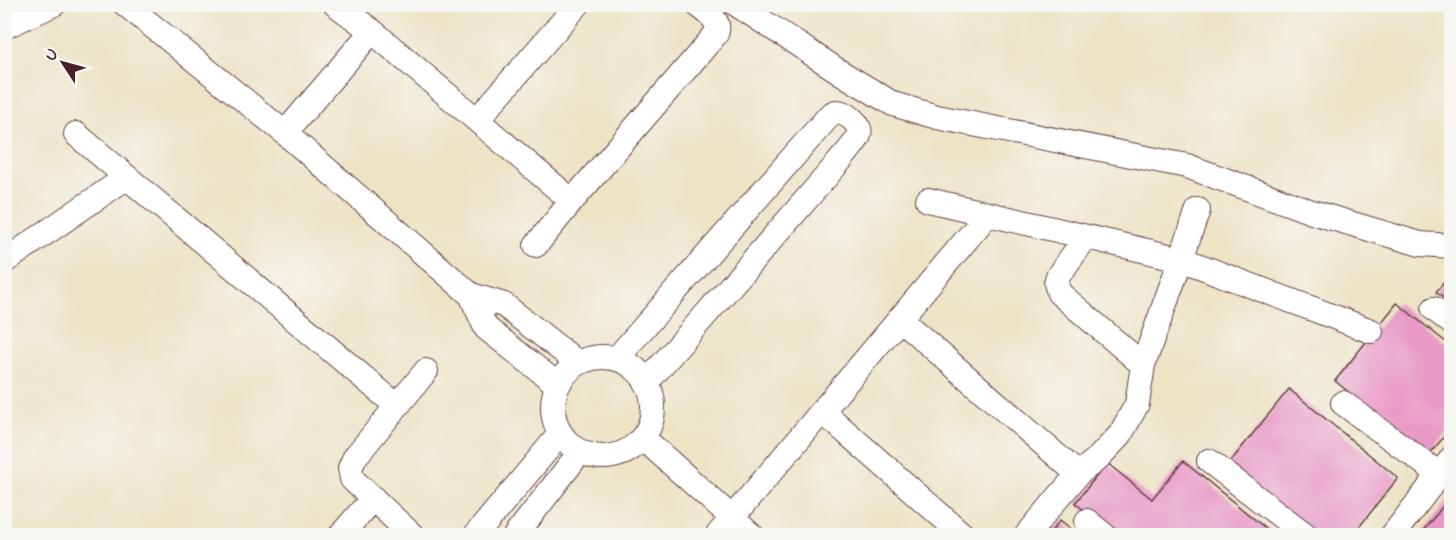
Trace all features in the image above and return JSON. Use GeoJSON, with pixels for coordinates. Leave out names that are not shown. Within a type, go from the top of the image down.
{"type":"FeatureCollection","features":[{"type":"Feature","properties":{"kind":"street"},"geometry":{"type":"LineString","coordinates":[[4,27],[54,4]]}},
{"type":"Feature","properties":{"kind":"street"},"geometry":{"type":"LineString","coordinates":[[124,4],[285,133],[471,295],[504,305],[578,363]]}},
{"type":"Feature","properties":{"kind":"street"},"geometry":{"type":"LineString","coordinates":[[335,4],[372,31],[572,201]]}},
{"type":"Feature","properties":{"kind":"street"},"geometry":{"type":"LineString","coordinates":[[477,120],[578,4]]}},
{"type":"Feature","properties":{"kind":"street"},"geometry":{"type":"LineString","coordinates":[[536,245],[716,34],[719,28],[717,22],[697,4]]}},
{"type":"Feature","properties":{"kind":"street"},"geometry":{"type":"LineString","coordinates":[[736,4],[893,104],[938,117],[1187,166],[1323,215],[1420,244],[1452,246]]}},
{"type":"Feature","properties":{"kind":"street"},"geometry":{"type":"LineString","coordinates":[[285,133],[372,31]]}},
{"type":"Feature","properties":{"kind":"street"},"geometry":{"type":"LineString","coordinates":[[617,358],[829,116],[834,112],[840,112],[857,123],[859,135],[838,163],[647,382]]}},
{"type":"Feature","properties":{"kind":"street"},"geometry":{"type":"LineString","coordinates":[[76,134],[397,406]]}},
{"type":"Feature","properties":{"kind":"street"},"geometry":{"type":"LineString","coordinates":[[5,261],[127,177]]}},
{"type":"Feature","properties":{"kind":"street"},"geometry":{"type":"LineString","coordinates":[[928,200],[1181,259],[1371,331]]}},
{"type":"Feature","properties":{"kind":"street"},"geometry":{"type":"LineString","coordinates":[[1026,536],[1078,474],[1097,459],[1120,435],[1137,404],[1143,364],[1198,210]]}},
{"type":"Feature","properties":{"kind":"street"},"geometry":{"type":"LineString","coordinates":[[717,536],[988,214]]}},
{"type":"Feature","properties":{"kind":"street"},"geometry":{"type":"LineString","coordinates":[[1086,237],[1058,276],[1056,283],[1059,293],[1143,364]]}},
{"type":"Feature","properties":{"kind":"street"},"geometry":{"type":"LineString","coordinates":[[471,295],[486,328],[558,385]]}},
{"type":"Feature","properties":{"kind":"street"},"geometry":{"type":"LineString","coordinates":[[900,319],[1078,474]]}},
{"type":"Feature","properties":{"kind":"street"},"geometry":{"type":"LineString","coordinates":[[595,358],[617,358],[634,368],[647,382],[653,401],[652,420],[643,438],[625,452],[603,458],[580,452],[560,434],[553,409],[558,385],[578,363],[595,358]]}},
{"type":"Feature","properties":{"kind":"street"},"geometry":{"type":"LineString","coordinates":[[414,536],[352,479],[350,468],[355,457],[426,370]]}},
{"type":"Feature","properties":{"kind":"street"},"geometry":{"type":"LineString","coordinates":[[1343,403],[1445,466],[1392,536]]}},
{"type":"Feature","properties":{"kind":"street"},"geometry":{"type":"LineString","coordinates":[[822,411],[964,536]]}},
{"type":"Feature","properties":{"kind":"street"},"geometry":{"type":"LineString","coordinates":[[475,536],[560,434]]}},
{"type":"Feature","properties":{"kind":"street"},"geometry":{"type":"LineString","coordinates":[[643,438],[752,536]]}},
{"type":"Feature","properties":{"kind":"street"},"geometry":{"type":"LineString","coordinates":[[514,536],[580,452]]}},
{"type":"Feature","properties":{"kind":"street"},"geometry":{"type":"LineString","coordinates":[[1209,461],[1307,536]]}},
{"type":"Feature","properties":{"kind":"street"},"geometry":{"type":"LineString","coordinates":[[340,536],[373,498]]}},
{"type":"Feature","properties":{"kind":"building"},"geometry":{"type":"Polygon","coordinates":[[[1452,273],[1452,305],[1436,292],[1452,273]]]}},
{"type":"Feature","properties":{"kind":"building"},"geometry":{"type":"Polygon","coordinates":[[[1397,303],[1452,347],[1452,427],[1428,456],[1335,381],[1397,303]]]}},
{"type":"Feature","properties":{"kind":"building"},"geometry":{"type":"Polygon","coordinates":[[[1289,389],[1398,478],[1352,536],[1311,536],[1226,467],[1289,389]]]}},
{"type":"Feature","properties":{"kind":"building"},"geometry":{"type":"Polygon","coordinates":[[[1183,461],[1275,536],[1116,536],[1075,503],[1107,463],[1152,499],[1183,461]]]}},
{"type":"Feature","properties":{"kind":"building"},"geometry":{"type":"Polygon","coordinates":[[[1452,495],[1452,536],[1420,536],[1426,527],[1452,495]]]}},
{"type":"Feature","properties":{"kind":"building"},"geometry":{"type":"Polygon","coordinates":[[[1060,520],[1074,531],[1080,536],[1048,536],[1060,520]]]}}]}
